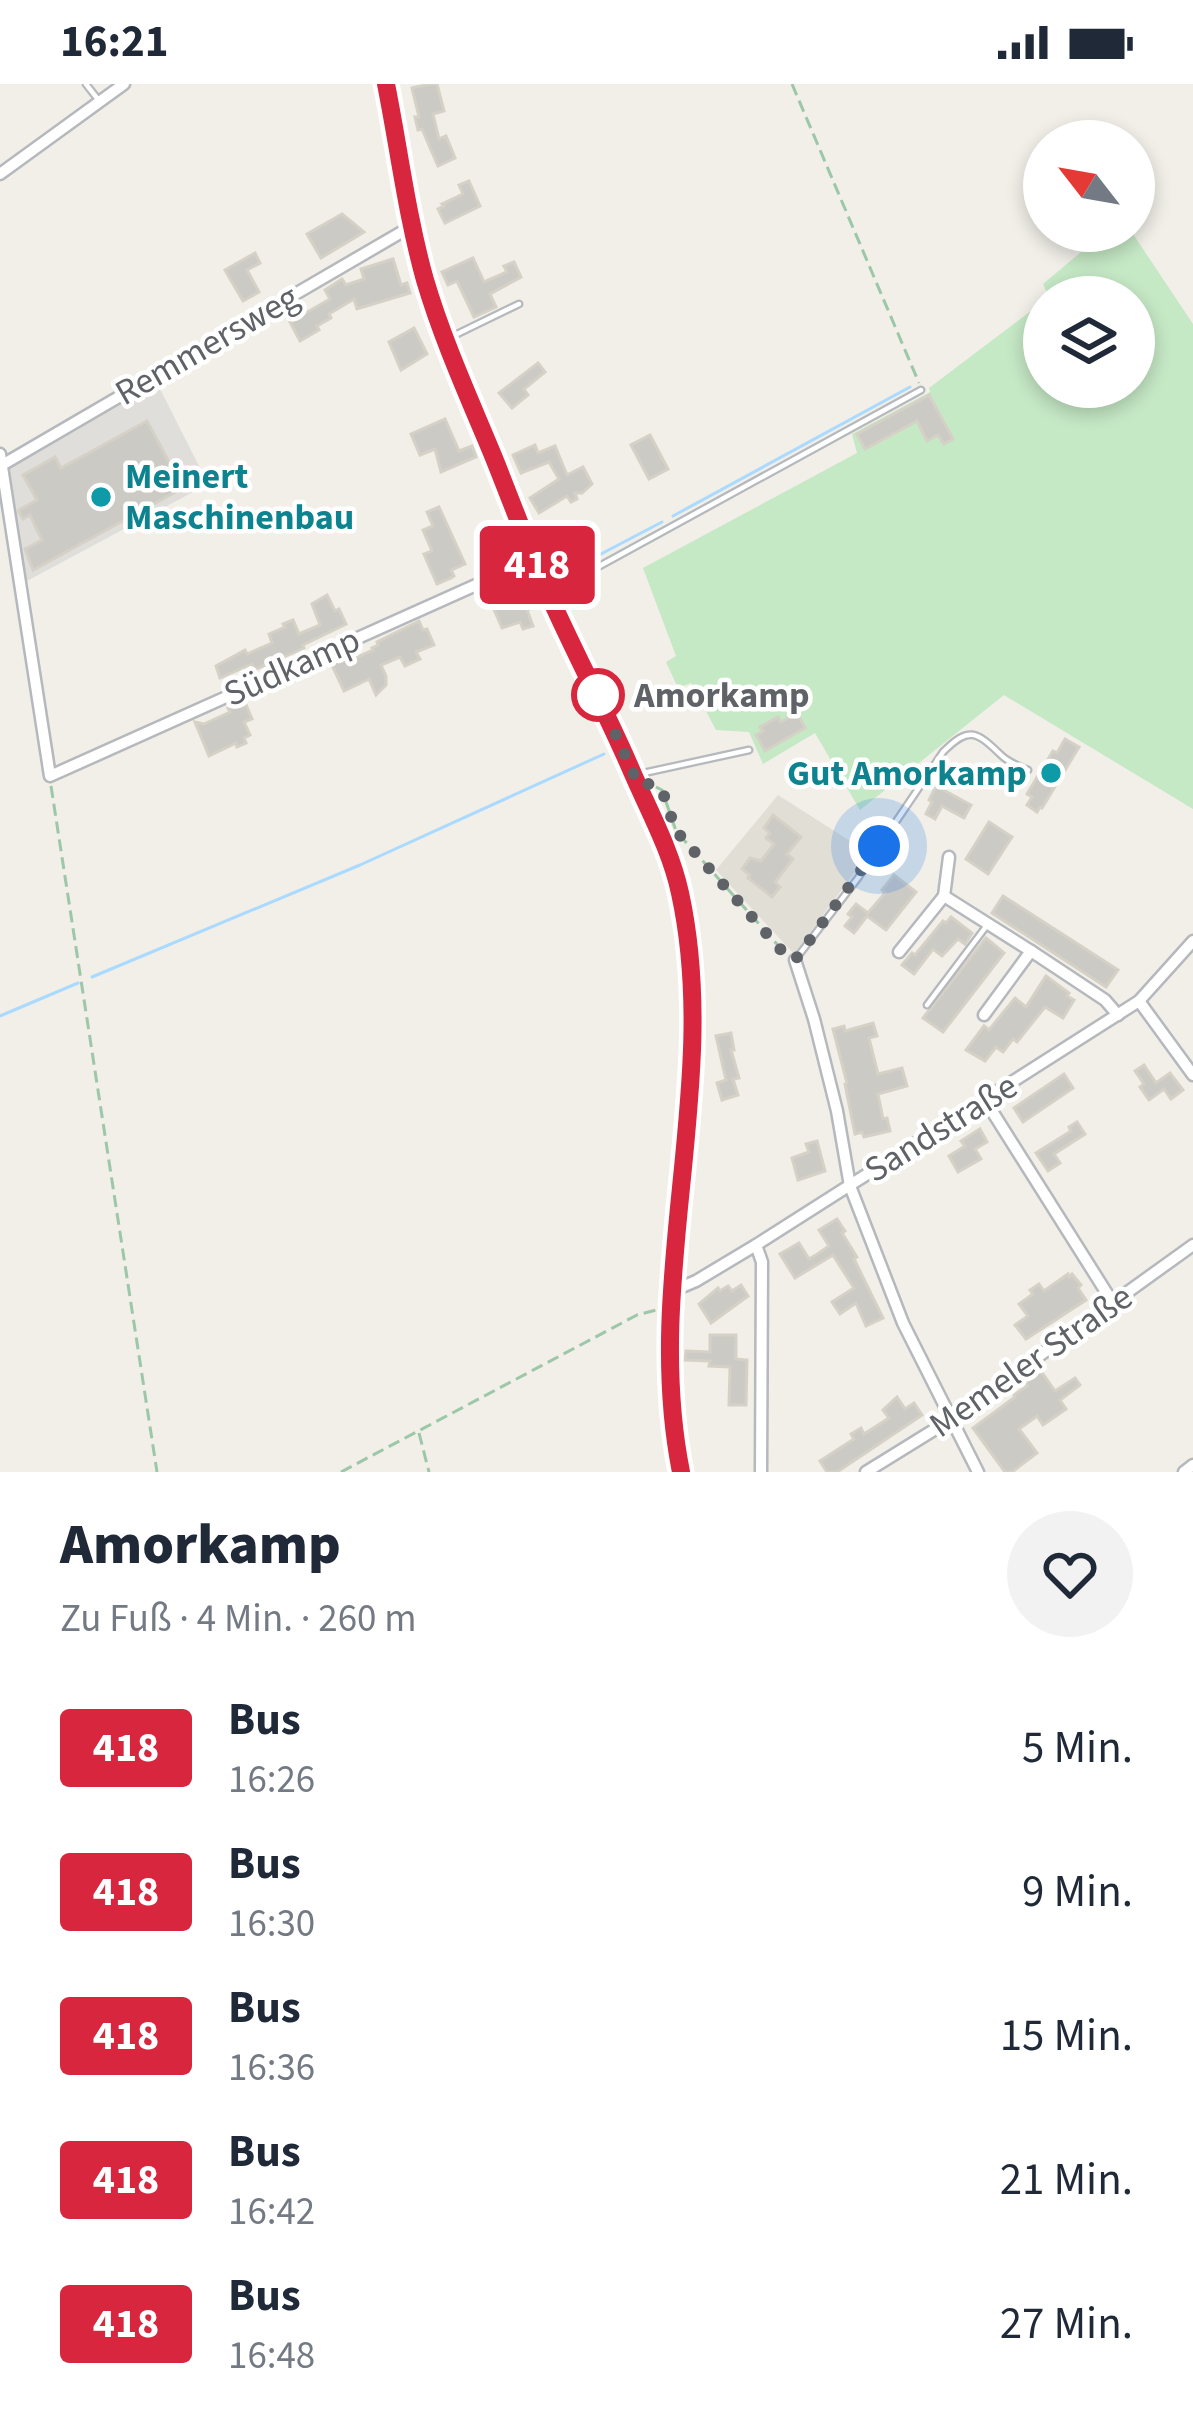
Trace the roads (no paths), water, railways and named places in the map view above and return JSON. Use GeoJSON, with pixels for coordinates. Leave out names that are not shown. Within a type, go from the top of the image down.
{"type":"FeatureCollection","features":[{"type":"Feature","properties":{"kind":"street"},"geometry":{"type":"LineString","coordinates":[[0,174],[124,84]]}},
{"type":"Feature","properties":{"kind":"street"},"geometry":{"type":"LineString","coordinates":[[386,84],[412,226],[446,340],[549,594],[668,852],[680,893],[692,1003],[689,1119],[670,1299],[672,1419],[681,1472]]}},
{"type":"Feature","properties":{"kind":"street","name":"Remmersweg"},"geometry":{"type":"LineString","coordinates":[[1,459],[412,226]]}},
{"type":"Feature","properties":{"kind":"street","name":"Südkamp"},"geometry":{"type":"LineString","coordinates":[[1,459],[50,776],[534,559]]}},
{"type":"Feature","properties":{"kind":"street"},"geometry":{"type":"LineString","coordinates":[[899,952],[944,896],[949,856]]}},
{"type":"Feature","properties":{"kind":"street"},"geometry":{"type":"LineString","coordinates":[[944,896],[1105,1000],[1118,1015]]}},
{"type":"Feature","properties":{"kind":"street","name":"Sandstraße"},"geometry":{"type":"LineString","coordinates":[[670,1299],[1139,1001],[1193,941]]}},
{"type":"Feature","properties":{"kind":"street"},"geometry":{"type":"LineString","coordinates":[[984,1015],[1031,951]]}},
{"type":"Feature","properties":{"kind":"street"},"geometry":{"type":"LineString","coordinates":[[795,960],[838,1111],[850,1186],[903,1323],[978,1472]]}},
{"type":"Feature","properties":{"kind":"street"},"geometry":{"type":"LineString","coordinates":[[1139,1001],[1193,1075]]}},
{"type":"Feature","properties":{"kind":"street"},"geometry":{"type":"LineString","coordinates":[[985,1100],[1113,1303]]}},
{"type":"Feature","properties":{"kind":"street"},"geometry":{"type":"LineString","coordinates":[[756,1245],[762,1262],[761,1472]]}},
{"type":"Feature","properties":{"kind":"street","name":"Memeler Straße"},"geometry":{"type":"LineString","coordinates":[[866,1472],[950,1420],[1193,1245]]}},
{"type":"Feature","properties":{"kind":"street"},"geometry":{"type":"LineString","coordinates":[[1184,1472],[1193,1465]]}},
{"type":"Feature","properties":{"kind":"lane"},"geometry":{"type":"LineString","coordinates":[[86,84],[100,102]]}},
{"type":"Feature","properties":{"kind":"lane"},"geometry":{"type":"LineString","coordinates":[[446,340],[519,304]]}},
{"type":"Feature","properties":{"kind":"lane"},"geometry":{"type":"LineString","coordinates":[[549,594],[921,390]]}},
{"type":"Feature","properties":{"kind":"lane"},"geometry":{"type":"LineString","coordinates":[[795,960],[957,738],[981,736],[1004,758],[1028,770]]}},
{"type":"Feature","properties":{"kind":"lane"},"geometry":{"type":"LineString","coordinates":[[636,780],[749,750]]}},
{"type":"Feature","properties":{"kind":"lane"},"geometry":{"type":"LineString","coordinates":[[927,1005],[988,924]]}},
{"type":"Feature","properties":{"kind":"waterway"},"geometry":{"type":"LineString","coordinates":[[673,516],[910,387]]}},
{"type":"Feature","properties":{"kind":"waterway"},"geometry":{"type":"LineString","coordinates":[[559,576],[662,522]]}},
{"type":"Feature","properties":{"kind":"waterway"},"geometry":{"type":"LineString","coordinates":[[92,977],[360,865],[604,754]]}},
{"type":"Feature","properties":{"kind":"waterway"},"geometry":{"type":"LineString","coordinates":[[0,1016],[78,983]]}},
{"type":"Feature","properties":{"kind":"place","name":"Meinert Maschinenbau"},"geometry":{"type":"Point","coordinates":[101,497]}},
{"type":"Feature","properties":{"kind":"place","name":"Amorkamp"},"geometry":{"type":"Point","coordinates":[598,695]}},
{"type":"Feature","properties":{"kind":"place","name":"Gut Amorkamp"},"geometry":{"type":"Point","coordinates":[1051,773]}}]}
